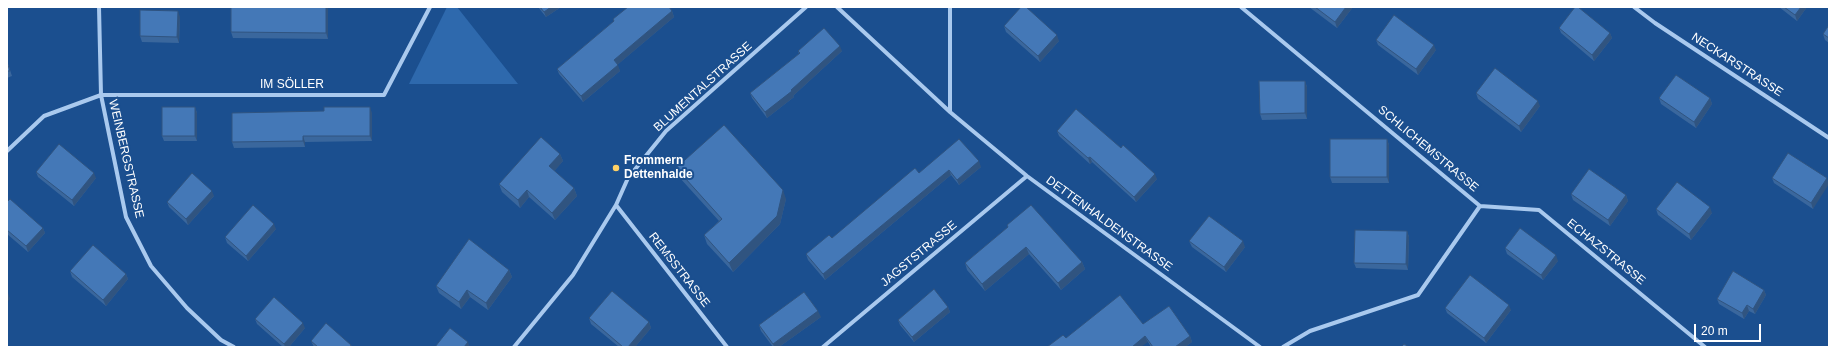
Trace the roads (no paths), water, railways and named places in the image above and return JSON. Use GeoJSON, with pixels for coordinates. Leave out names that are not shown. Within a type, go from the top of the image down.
{"type":"FeatureCollection","features":[{"type":"Feature","properties":{"kind":"street","name":"WEINBERGSTRASSE"},"geometry":{"type":"LineString","coordinates":[[99,7],[101,95],[126,217],[151,266],[187,308],[221,340],[234,347]]}},
{"type":"Feature","properties":{"kind":"street","name":"IM SÖLLER"},"geometry":{"type":"LineString","coordinates":[[101,95],[384,95],[430,7]]}},
{"type":"Feature","properties":{"kind":"street","name":"BLUMENTALSTRASSE"},"geometry":{"type":"LineString","coordinates":[[514,347],[573,275],[616,204],[628,178],[666,131],[806,7]]}},
{"type":"Feature","properties":{"kind":"street","name":"DETTENHALDENSTRASSE"},"geometry":{"type":"LineString","coordinates":[[837,7],[950,112],[1027,176],[1260,347]]}},
{"type":"Feature","properties":{"kind":"street"},"geometry":{"type":"LineString","coordinates":[[950,7],[950,112]]}},
{"type":"Feature","properties":{"kind":"street","name":"SCHLICHEMSTRASSE"},"geometry":{"type":"LineString","coordinates":[[1241,7],[1480,206],[1418,295],[1310,331],[1283,347]]}},
{"type":"Feature","properties":{"kind":"street","name":"NECKARSTRASSE"},"geometry":{"type":"LineString","coordinates":[[1634,7],[1655,23],[1829,138]]}},
{"type":"Feature","properties":{"kind":"street"},"geometry":{"type":"LineString","coordinates":[[7,150],[44,116],[101,95]]}},
{"type":"Feature","properties":{"kind":"street","name":"JAGSTSTRASSE"},"geometry":{"type":"LineString","coordinates":[[824,347],[1027,176]]}},
{"type":"Feature","properties":{"kind":"street","name":"REMSSTRASSE"},"geometry":{"type":"LineString","coordinates":[[616,204],[727,347]]}},
{"type":"Feature","properties":{"kind":"street","name":"ECHAZSTRASSE"},"geometry":{"type":"LineString","coordinates":[[1480,206],[1539,210],[1705,347]]}},
{"type":"Feature","properties":{"kind":"place","name":"Frommern Dettenhalde"},"geometry":{"type":"Point","coordinates":[616,168]}}]}
